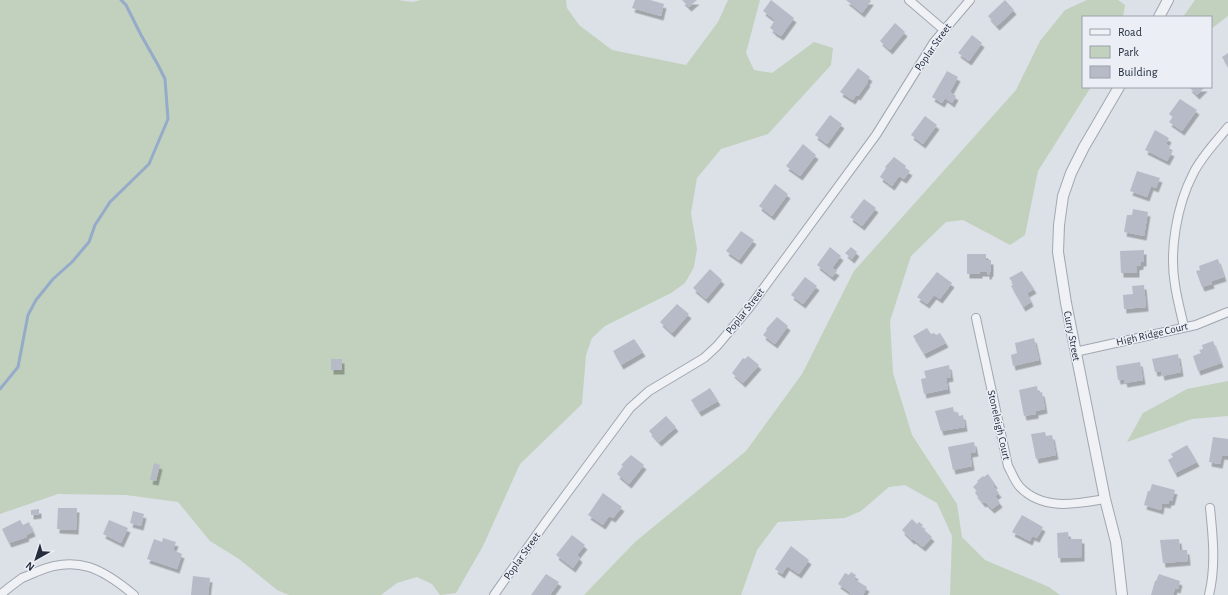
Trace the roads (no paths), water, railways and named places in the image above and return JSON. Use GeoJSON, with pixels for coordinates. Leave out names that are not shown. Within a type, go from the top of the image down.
{"type":"FeatureCollection","features":[{"type":"Feature","properties":{"kind":"street"},"geometry":{"type":"LineString","coordinates":[[909,0],[944,30]]}},
{"type":"Feature","properties":{"kind":"street","name":"Poplar Street"},"geometry":{"type":"LineString","coordinates":[[494,595],[630,408],[649,391],[704,358],[717,346],[749,308],[876,135],[934,42],[970,0]]}},
{"type":"Feature","properties":{"kind":"street"},"geometry":{"type":"LineString","coordinates":[[1160,16],[1168,0]]}},
{"type":"Feature","properties":{"kind":"street","name":"Curry Street"},"geometry":{"type":"LineString","coordinates":[[1117,88],[1084,146],[1071,173],[1063,196],[1059,225],[1058,252],[1075,352],[1105,499],[1116,542],[1122,595]]}},
{"type":"Feature","properties":{"kind":"street"},"geometry":{"type":"LineString","coordinates":[[1184,327],[1174,284],[1173,254],[1176,225],[1185,192],[1193,173],[1228,127]]}},
{"type":"Feature","properties":{"kind":"street","name":"High Ridge Court"},"geometry":{"type":"LineString","coordinates":[[1075,352],[1196,325],[1228,312]]}},
{"type":"Feature","properties":{"kind":"street","name":"Stoneleigh Court"},"geometry":{"type":"LineString","coordinates":[[976,318],[1008,466],[1019,486],[1028,494],[1042,502],[1074,504],[1105,499]]}},
{"type":"Feature","properties":{"kind":"street"},"geometry":{"type":"LineString","coordinates":[[1209,595],[1212,583],[1214,553],[1210,508]]}},
{"type":"Feature","properties":{"kind":"street"},"geometry":{"type":"LineString","coordinates":[[0,595],[23,578],[46,568],[62,564],[83,565],[100,571],[118,581],[134,595]]}},
{"type":"Feature","properties":{"kind":"waterway"},"geometry":{"type":"LineString","coordinates":[[0,389],[18,367],[28,315],[36,300],[53,279],[72,262],[89,242],[95,225],[110,202],[149,164],[168,119],[165,79],[126,5],[121,0]]}}]}
